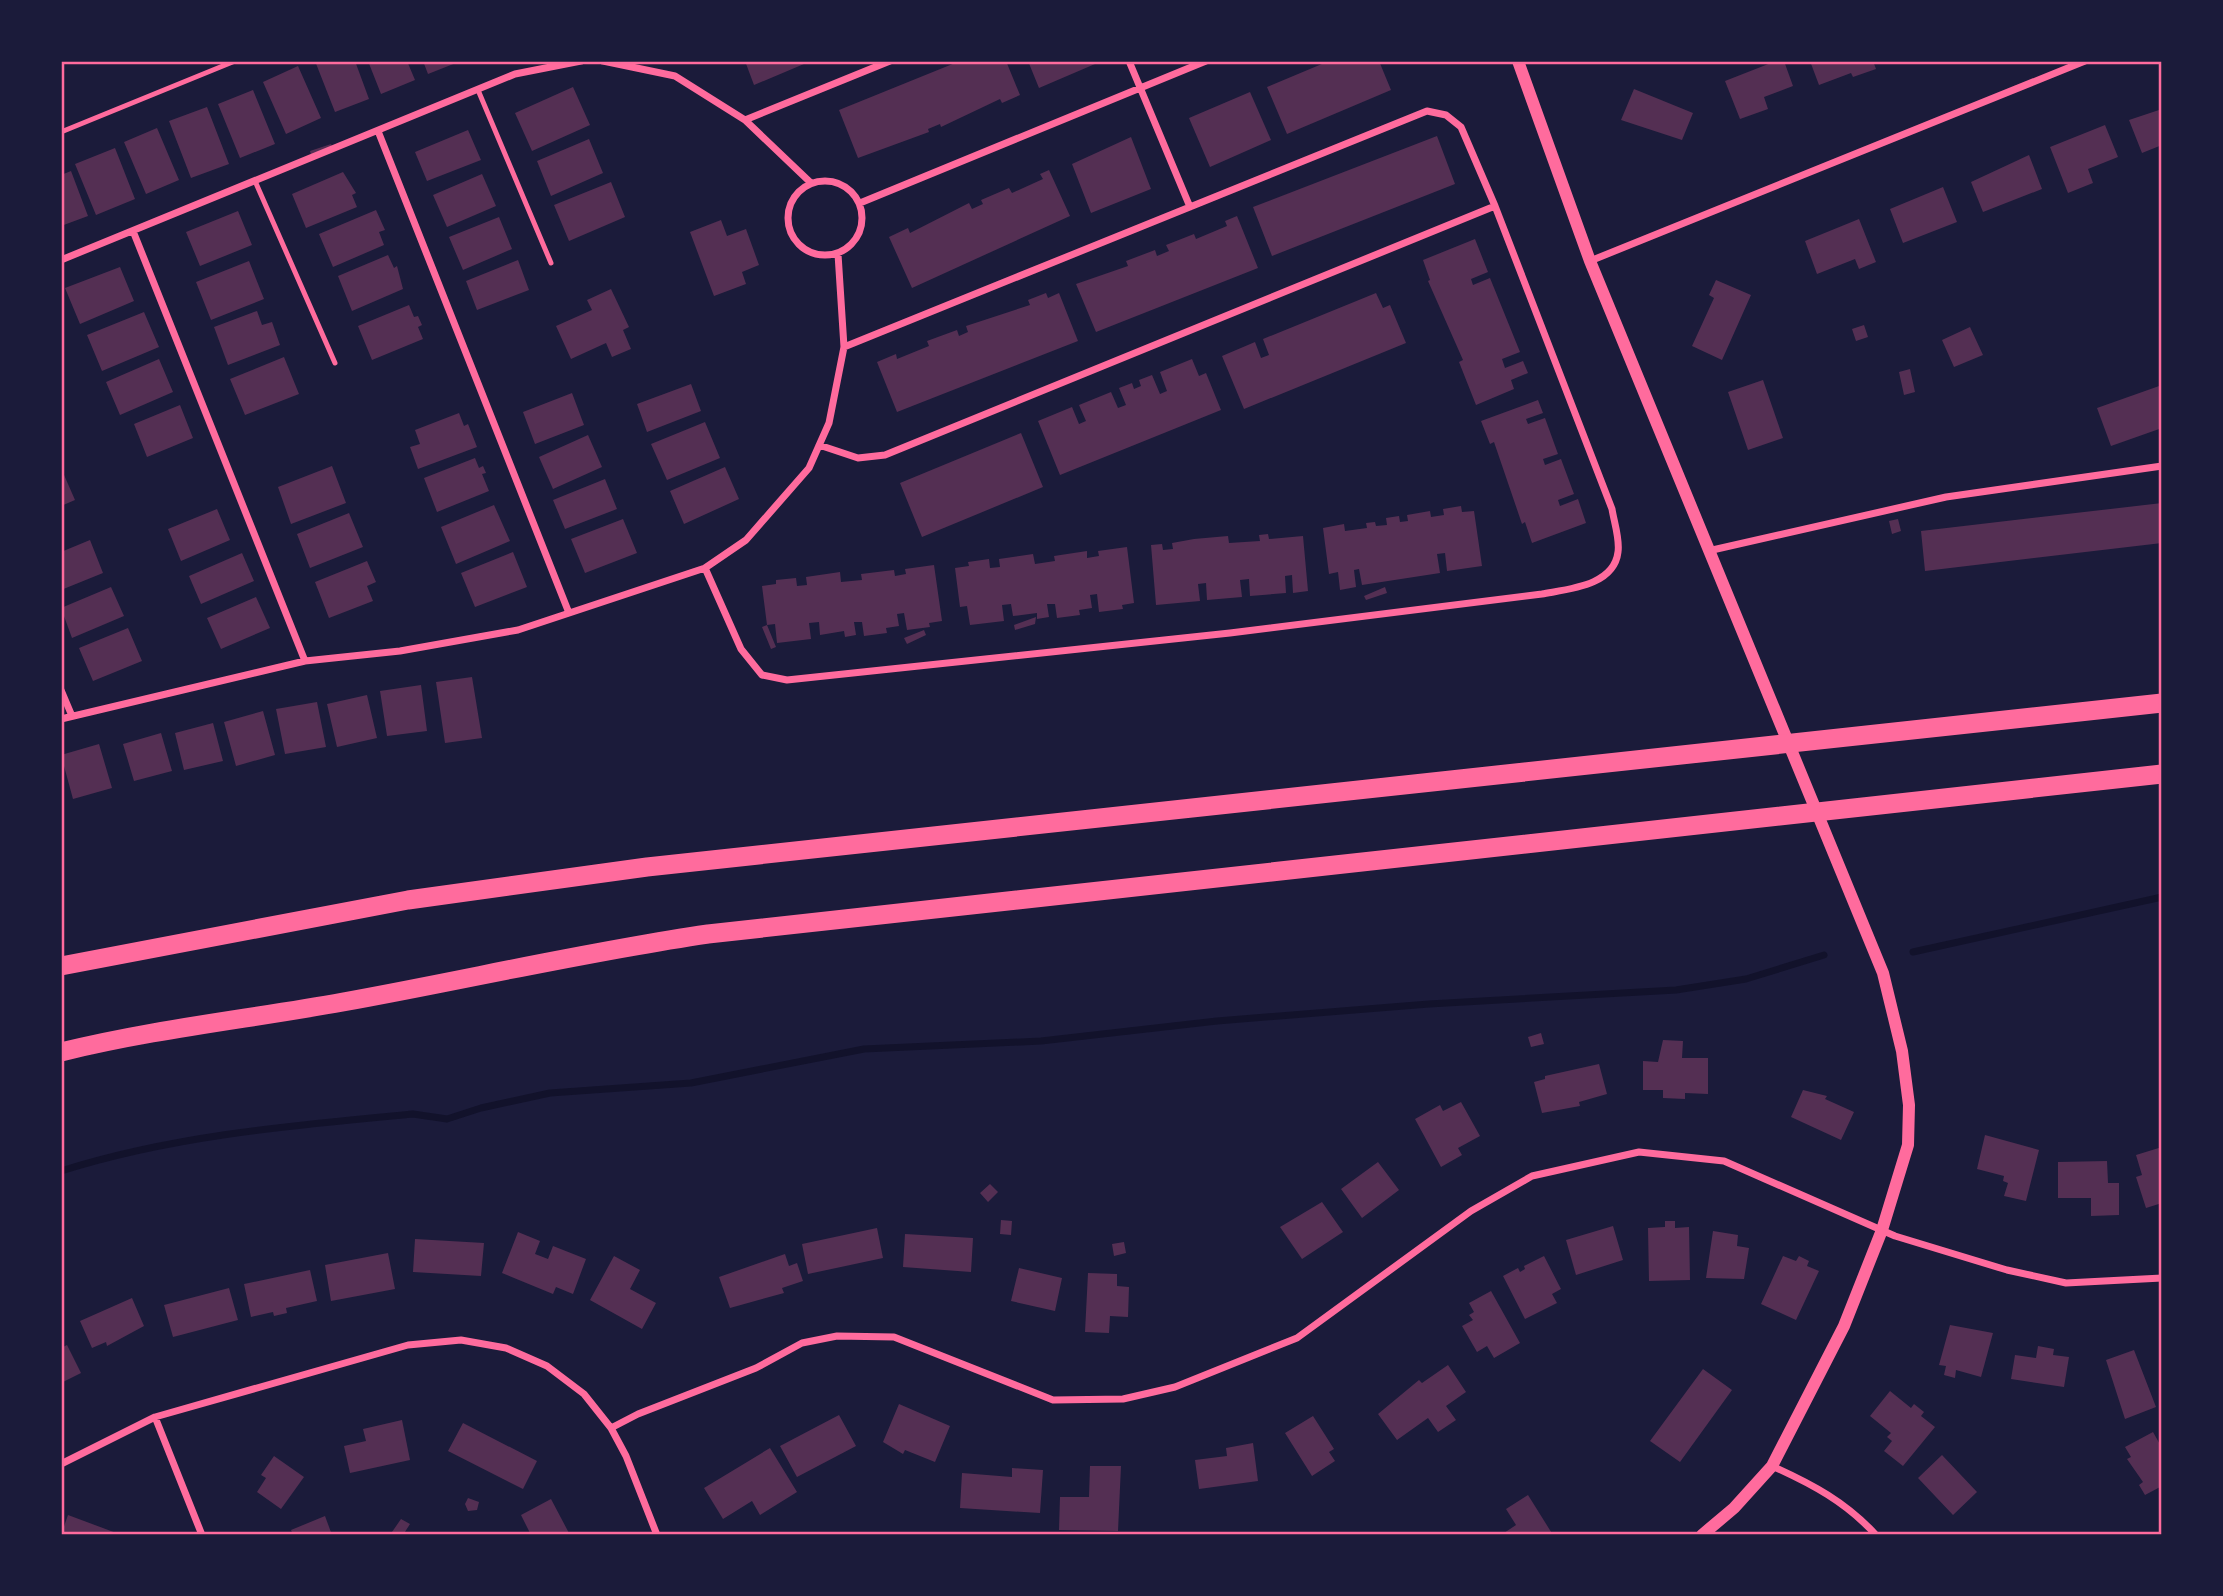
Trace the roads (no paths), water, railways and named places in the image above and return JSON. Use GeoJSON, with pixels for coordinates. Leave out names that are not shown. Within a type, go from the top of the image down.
{"type":"FeatureCollection","features":[{"type":"Feature","properties":{"kind":"highway"},"geometry":{"type":"LineString","coordinates":[[61,966],[408,900],[646,867],[2162,703]]}},
{"type":"Feature","properties":{"kind":"highway"},"geometry":{"type":"LineString","coordinates":[[61,1052],[122,1037],[343,1002],[620,947],[696,936],[2162,774]]}},
{"type":"Feature","properties":{"kind":"street"},"geometry":{"type":"LineString","coordinates":[[61,260],[515,74],[581,61]]}},
{"type":"Feature","properties":{"kind":"street"},"geometry":{"type":"LineString","coordinates":[[603,61],[642,64],[675,76],[745,120],[811,183]]}},
{"type":"Feature","properties":{"kind":"street"},"geometry":{"type":"LineString","coordinates":[[745,120],[890,61]]}},
{"type":"Feature","properties":{"kind":"street"},"geometry":{"type":"LineString","coordinates":[[1129,61],[1190,207]]}},
{"type":"Feature","properties":{"kind":"street"},"geometry":{"type":"LineString","coordinates":[[860,203],[1206,61]]}},
{"type":"Feature","properties":{"kind":"street"},"geometry":{"type":"LineString","coordinates":[[1518,61],[1590,261],[1707,551],[1867,932],[1893,1006],[1909,1105],[1908,1145],[1882,1230],[1844,1326],[1772,1466],[1734,1508],[1702,1535]]}},
{"type":"Feature","properties":{"kind":"street"},"geometry":{"type":"LineString","coordinates":[[1590,261],[2085,61]]}},
{"type":"Feature","properties":{"kind":"street"},"geometry":{"type":"LineString","coordinates":[[705,568],[741,649],[762,675],[787,680],[1257,630],[1542,594],[1581,587],[1599,579],[1615,565],[1619,551],[1612,509],[1495,206],[1461,127],[1446,115],[1427,111],[844,347]]}},
{"type":"Feature","properties":{"kind":"street"},"geometry":{"type":"LineString","coordinates":[[378,131],[569,613]]}},
{"type":"Feature","properties":{"kind":"street"},"geometry":{"type":"LineString","coordinates":[[826,180],[839,182],[849,188],[860,203],[863,224],[847,249],[838,254],[816,255],[807,251],[790,231],[788,210],[796,194],[811,183],[826,180]]}},
{"type":"Feature","properties":{"kind":"street"},"geometry":{"type":"LineString","coordinates":[[819,445],[858,458],[885,456],[1495,206]]}},
{"type":"Feature","properties":{"kind":"street"},"geometry":{"type":"LineString","coordinates":[[133,231],[305,661]]}},
{"type":"Feature","properties":{"kind":"street"},"geometry":{"type":"LineString","coordinates":[[61,719],[305,661],[400,651],[505,632],[705,568],[746,540],[809,468],[829,423],[844,347],[838,254]]}},
{"type":"Feature","properties":{"kind":"street"},"geometry":{"type":"LineString","coordinates":[[1707,551],[1946,498],[2162,466]]}},
{"type":"Feature","properties":{"kind":"street"},"geometry":{"type":"LineString","coordinates":[[61,690],[72,716]]}},
{"type":"Feature","properties":{"kind":"street"},"geometry":{"type":"LineString","coordinates":[[611,1428],[638,1413],[756,1368],[802,1343],[837,1336],[894,1337],[1052,1400],[1123,1399],[1175,1387],[1297,1338],[1471,1211],[1532,1176],[1639,1152],[1724,1161],[1882,1230],[2007,1270],[2066,1283],[2162,1278]]}},
{"type":"Feature","properties":{"kind":"street"},"geometry":{"type":"LineString","coordinates":[[61,1464],[155,1417],[408,1345],[461,1340],[506,1348],[547,1366],[584,1394],[611,1428],[657,1535]]}},
{"type":"Feature","properties":{"kind":"street"},"geometry":{"type":"LineString","coordinates":[[155,1417],[202,1535]]}},
{"type":"Feature","properties":{"kind":"street"},"geometry":{"type":"LineString","coordinates":[[1772,1466],[1818,1487],[1857,1514],[1876,1535]]}},
{"type":"Feature","properties":{"kind":"lane"},"geometry":{"type":"LineString","coordinates":[[61,132],[235,61]]}},
{"type":"Feature","properties":{"kind":"lane"},"geometry":{"type":"LineString","coordinates":[[533,61],[537,70]]}},
{"type":"Feature","properties":{"kind":"lane"},"geometry":{"type":"LineString","coordinates":[[478,90],[551,263]]}},
{"type":"Feature","properties":{"kind":"lane"},"geometry":{"type":"LineString","coordinates":[[255,181],[335,363]]}},
{"type":"Feature","properties":{"kind":"waterway"},"geometry":{"type":"LineString","coordinates":[[1913,952],[2162,897]]}},
{"type":"Feature","properties":{"kind":"waterway"},"geometry":{"type":"LineString","coordinates":[[61,1171],[147,1148],[235,1133],[413,1114],[447,1119],[481,1108],[550,1093],[691,1083],[864,1049],[1041,1041],[1217,1021],[1429,1004],[1676,990],[1746,979],[1824,955]]}}]}
